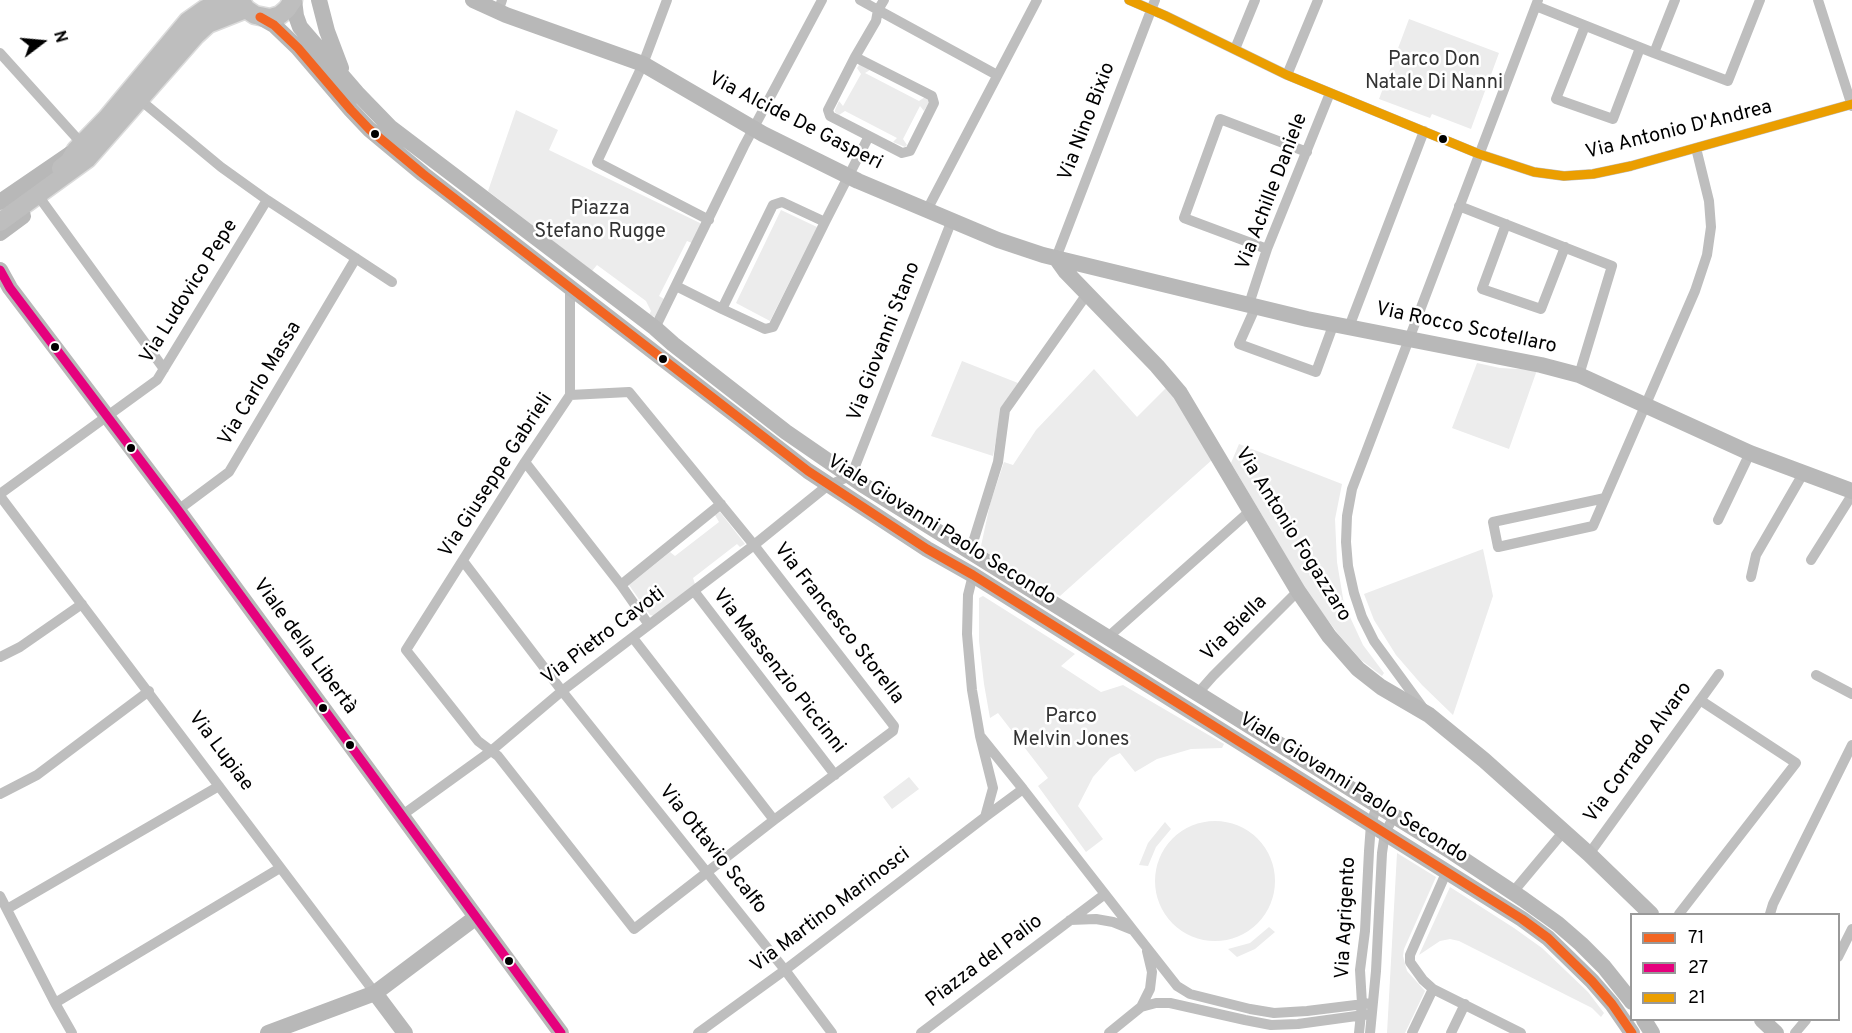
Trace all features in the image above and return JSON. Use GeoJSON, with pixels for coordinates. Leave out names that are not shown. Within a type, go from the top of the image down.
{"type":"FeatureCollection","features":[{"type":"Feature","properties":{"kind":"main road"},"geometry":{"type":"LineString","coordinates":[[0,215],[82,151],[188,21],[205,9],[226,0]]}},
{"type":"Feature","properties":{"kind":"main road"},"geometry":{"type":"LineString","coordinates":[[0,222],[139,99],[208,24],[223,16],[249,9],[270,18],[280,15],[294,0]]}},
{"type":"Feature","properties":{"kind":"main road","name":"Viale Giovanni Paolo Secondo"},"geometry":{"type":"LineString","coordinates":[[294,0],[300,27],[390,128],[428,167],[570,288],[827,486],[1522,919],[1548,938],[1592,981],[1612,1004],[1632,1033]]}},
{"type":"Feature","properties":{"kind":"main road"},"geometry":{"type":"LineString","coordinates":[[319,0],[329,38],[348,82]]}},
{"type":"Feature","properties":{"kind":"main road","name":"Via Alcide De Gasperi"},"geometry":{"type":"LineString","coordinates":[[473,0],[500,6],[643,64],[753,128],[848,175],[998,240],[1056,258]]}},
{"type":"Feature","properties":{"kind":"main road","name":"Viale Giovanni Paolo Secondo"},"geometry":{"type":"LineString","coordinates":[[249,9],[274,25],[298,48],[369,129],[428,167],[655,328],[786,432],[850,476],[970,552],[1513,892],[1558,924],[1581,944],[1604,967],[1630,1000]]}},
{"type":"Feature","properties":{"kind":"main road"},"geometry":{"type":"LineString","coordinates":[[0,233],[81,171],[82,151]]}},
{"type":"Feature","properties":{"kind":"main road"},"geometry":{"type":"LineString","coordinates":[[0,202],[65,156],[82,151]]}},
{"type":"Feature","properties":{"kind":"main road"},"geometry":{"type":"LineString","coordinates":[[1056,258],[1087,294]]}},
{"type":"Feature","properties":{"kind":"main road","name":"Via Rocco Scotellaro"},"geometry":{"type":"LineString","coordinates":[[1056,258],[1307,319],[1541,365],[1579,375],[1750,453],[1804,472],[1852,493]]}},
{"type":"Feature","properties":{"kind":"main road","name":"Viale della Libertà"},"geometry":{"type":"LineString","coordinates":[[0,270],[5,284],[178,510],[561,1033]]}},
{"type":"Feature","properties":{"kind":"main road","name":"Via Antonio Fogazzaro"},"geometry":{"type":"LineString","coordinates":[[1087,294],[1180,393],[1298,591],[1329,636],[1358,669],[1381,687],[1429,715],[1484,760],[1589,854],[1649,913]]}},
{"type":"Feature","properties":{"kind":"main road"},"geometry":{"type":"LineString","coordinates":[[644,344],[655,328]]}},
{"type":"Feature","properties":{"kind":"main road"},"geometry":{"type":"LineString","coordinates":[[268,1033],[375,993],[475,918]]}},
{"type":"Feature","properties":{"kind":"main road","name":"Via Lupiae"},"geometry":{"type":"LineString","coordinates":[[375,993],[405,1033]]}},
{"type":"Feature","properties":{"kind":"main road"},"geometry":{"type":"LineString","coordinates":[[1763,1021],[1776,1033]]}},
{"type":"Feature","properties":{"kind":"street"},"geometry":{"type":"LineString","coordinates":[[667,0],[643,64],[597,162],[709,220]]}},
{"type":"Feature","properties":{"kind":"street"},"geometry":{"type":"LineString","coordinates":[[655,328],[753,128],[822,0]]}},
{"type":"Feature","properties":{"kind":"street"},"geometry":{"type":"LineString","coordinates":[[860,0],[881,5],[997,75]]}},
{"type":"Feature","properties":{"kind":"street"},"geometry":{"type":"LineString","coordinates":[[927,210],[1037,0]]}},
{"type":"Feature","properties":{"kind":"street","name":"Via Antonio D'Andrea"},"geometry":{"type":"LineString","coordinates":[[1129,0],[1154,5],[1287,75],[1479,154],[1534,172],[1564,176],[1612,170],[1852,105]]}},
{"type":"Feature","properties":{"kind":"street"},"geometry":{"type":"LineString","coordinates":[[1235,49],[1255,0]]}},
{"type":"Feature","properties":{"kind":"street"},"geometry":{"type":"LineString","coordinates":[[1287,75],[1318,0]]}},
{"type":"Feature","properties":{"kind":"street"},"geometry":{"type":"LineString","coordinates":[[1654,53],[1675,0]]}},
{"type":"Feature","properties":{"kind":"street"},"geometry":{"type":"LineString","coordinates":[[1429,715],[1374,641],[1362,616],[1352,584],[1346,542],[1347,516],[1352,489],[1537,3],[1585,26],[1728,81],[1760,0]]}},
{"type":"Feature","properties":{"kind":"street"},"geometry":{"type":"LineString","coordinates":[[1818,0],[1852,105]]}},
{"type":"Feature","properties":{"kind":"street"},"geometry":{"type":"LineString","coordinates":[[855,57],[932,96],[934,103],[910,151],[902,153],[830,116],[828,110],[855,57],[876,21],[881,5]]}},
{"type":"Feature","properties":{"kind":"street","name":"Via Nino Bixio"},"geometry":{"type":"LineString","coordinates":[[1056,258],[1154,5]]}},
{"type":"Feature","properties":{"kind":"street"},"geometry":{"type":"LineString","coordinates":[[1585,26],[1556,99],[1613,119],[1640,48]]}},
{"type":"Feature","properties":{"kind":"street"},"geometry":{"type":"LineString","coordinates":[[0,53],[82,151]]}},
{"type":"Feature","properties":{"kind":"street","name":"Via Achille Daniele"},"geometry":{"type":"LineString","coordinates":[[1330,93],[1267,249],[1253,305],[1239,344],[1316,372],[1341,325]]}},
{"type":"Feature","properties":{"kind":"street"},"geometry":{"type":"LineString","coordinates":[[139,99],[221,167],[392,282]]}},
{"type":"Feature","properties":{"kind":"street"},"geometry":{"type":"LineString","coordinates":[[1267,249],[1184,218],[1220,119],[1308,152]]}},
{"type":"Feature","properties":{"kind":"street"},"geometry":{"type":"LineString","coordinates":[[1341,325],[1424,131]]}},
{"type":"Feature","properties":{"kind":"street"},"geometry":{"type":"LineString","coordinates":[[676,286],[765,329],[773,327],[869,136]]}},
{"type":"Feature","properties":{"kind":"street"},"geometry":{"type":"LineString","coordinates":[[1605,498],[1493,522],[1498,547],[1593,526],[1695,291],[1707,255],[1711,227],[1709,201],[1696,148]]}},
{"type":"Feature","properties":{"kind":"street","name":"Via Ludovico Pepe"},"geometry":{"type":"LineString","coordinates":[[0,495],[157,380],[267,200]]}},
{"type":"Feature","properties":{"kind":"street"},"geometry":{"type":"LineString","coordinates":[[42,201],[164,369]]}},
{"type":"Feature","properties":{"kind":"street"},"geometry":{"type":"LineString","coordinates":[[722,309],[773,205],[782,202],[825,222]]}},
{"type":"Feature","properties":{"kind":"street"},"geometry":{"type":"LineString","coordinates":[[1460,206],[1612,266],[1579,375]]}},
{"type":"Feature","properties":{"kind":"street","name":"Via Giovanni Stano"},"geometry":{"type":"LineString","coordinates":[[850,476],[952,220]]}},
{"type":"Feature","properties":{"kind":"street"},"geometry":{"type":"LineString","coordinates":[[1506,224],[1482,289],[1541,309],[1564,247]]}},
{"type":"Feature","properties":{"kind":"street","name":"Via Carlo Massa"},"geometry":{"type":"LineString","coordinates":[[178,510],[229,472],[356,258]]}},
{"type":"Feature","properties":{"kind":"street"},"geometry":{"type":"LineString","coordinates":[[570,288],[570,395]]}},
{"type":"Feature","properties":{"kind":"street"},"geometry":{"type":"LineString","coordinates":[[970,552],[998,462],[1005,410],[1087,294]]}},
{"type":"Feature","properties":{"kind":"street","name":"Via Giuseppe Gabrieli"},"geometry":{"type":"LineString","coordinates":[[490,751],[478,741],[406,650],[570,395],[629,392],[754,545]]}},
{"type":"Feature","properties":{"kind":"street"},"geometry":{"type":"LineString","coordinates":[[1718,520],[1750,453]]}},
{"type":"Feature","properties":{"kind":"street"},"geometry":{"type":"LineString","coordinates":[[525,462],[621,585],[649,625]]}},
{"type":"Feature","properties":{"kind":"street"},"geometry":{"type":"LineString","coordinates":[[1751,577],[1756,555],[1804,472]]}},
{"type":"Feature","properties":{"kind":"street","name":"Via Pietro Cavoti"},"geometry":{"type":"LineString","coordinates":[[401,816],[490,751],[562,691],[754,545],[827,486],[850,476]]}},
{"type":"Feature","properties":{"kind":"street"},"geometry":{"type":"LineString","coordinates":[[1811,560],[1852,493]]}},
{"type":"Feature","properties":{"kind":"street","name":"Via Lupiae"},"geometry":{"type":"LineString","coordinates":[[0,495],[375,993]]}},
{"type":"Feature","properties":{"kind":"street"},"geometry":{"type":"LineString","coordinates":[[621,585],[721,504]]}},
{"type":"Feature","properties":{"kind":"street"},"geometry":{"type":"LineString","coordinates":[[1108,637],[1250,511]]}},
{"type":"Feature","properties":{"kind":"street","name":"Via Francesco Storella"},"geometry":{"type":"LineString","coordinates":[[754,545],[894,726],[893,732],[835,775]]}},
{"type":"Feature","properties":{"kind":"street","name":"Via Ottavio Scalfo"},"geometry":{"type":"LineString","coordinates":[[463,561],[562,691],[785,970],[832,1033]]}},
{"type":"Feature","properties":{"kind":"street"},"geometry":{"type":"LineString","coordinates":[[973,575],[968,595],[972,690],[980,736],[993,788],[985,818]]}},
{"type":"Feature","properties":{"kind":"street","name":"Via Massenzio Piccinni"},"geometry":{"type":"LineString","coordinates":[[694,591],[835,775]]}},
{"type":"Feature","properties":{"kind":"street","name":"Via Biella"},"geometry":{"type":"LineString","coordinates":[[1198,693],[1298,591]]}},
{"type":"Feature","properties":{"kind":"street"},"geometry":{"type":"LineString","coordinates":[[0,657],[20,647],[82,604]]}},
{"type":"Feature","properties":{"kind":"street"},"geometry":{"type":"LineString","coordinates":[[633,638],[774,820]]}},
{"type":"Feature","properties":{"kind":"street"},"geometry":{"type":"LineString","coordinates":[[1381,687],[1389,686],[1395,681],[1395,671]]}},
{"type":"Feature","properties":{"kind":"street","name":"Via Corrado Alvaro"},"geometry":{"type":"LineString","coordinates":[[1589,854],[1719,674]]}},
{"type":"Feature","properties":{"kind":"street"},"geometry":{"type":"LineString","coordinates":[[1816,675],[1852,694]]}},
{"type":"Feature","properties":{"kind":"street"},"geometry":{"type":"LineString","coordinates":[[0,794],[37,775],[149,691]]}},
{"type":"Feature","properties":{"kind":"street"},"geometry":{"type":"LineString","coordinates":[[1681,913],[1796,763],[1700,700]]}},
{"type":"Feature","properties":{"kind":"street"},"geometry":{"type":"LineString","coordinates":[[980,736],[1177,986],[1190,994],[1274,1013],[1367,1009]]}},
{"type":"Feature","properties":{"kind":"street"},"geometry":{"type":"LineString","coordinates":[[1771,913],[1852,745]]}},
{"type":"Feature","properties":{"kind":"street"},"geometry":{"type":"LineString","coordinates":[[490,751],[498,756],[634,929],[835,775]]}},
{"type":"Feature","properties":{"kind":"street"},"geometry":{"type":"LineString","coordinates":[[7,909],[219,786]]}},
{"type":"Feature","properties":{"kind":"street","name":"Via Martino Marinosci"},"geometry":{"type":"LineString","coordinates":[[698,1033],[785,970],[1023,789]]}},
{"type":"Feature","properties":{"kind":"street","name":"Via Agrigento"},"geometry":{"type":"LineString","coordinates":[[1359,1033],[1376,971],[1382,853],[1377,805]]}},
{"type":"Feature","properties":{"kind":"street","name":"Via Agrigento"},"geometry":{"type":"LineString","coordinates":[[1370,1033],[1360,970],[1378,828],[1394,816]]}},
{"type":"Feature","properties":{"kind":"street"},"geometry":{"type":"LineString","coordinates":[[1513,892],[1564,831]]}},
{"type":"Feature","properties":{"kind":"street"},"geometry":{"type":"LineString","coordinates":[[54,1003],[280,868]]}},
{"type":"Feature","properties":{"kind":"street"},"geometry":{"type":"LineString","coordinates":[[1446,873],[1410,955],[1410,962],[1433,989],[1521,1033]]}},
{"type":"Feature","properties":{"kind":"street","name":"Piazza del Palio"},"geometry":{"type":"LineString","coordinates":[[921,1033],[1105,894]]}},
{"type":"Feature","properties":{"kind":"street"},"geometry":{"type":"LineString","coordinates":[[0,896],[54,1003],[65,1030],[72,1033]]}},
{"type":"Feature","properties":{"kind":"street","name":"Piazza del Palio"},"geometry":{"type":"LineString","coordinates":[[1070,920],[1113,922],[1133,930]]}},
{"type":"Feature","properties":{"kind":"street"},"geometry":{"type":"LineString","coordinates":[[1840,955],[1852,929]]}},
{"type":"Feature","properties":{"kind":"street"},"geometry":{"type":"LineString","coordinates":[[1141,1007],[1150,989],[1152,972],[1146,948]]}},
{"type":"Feature","properties":{"kind":"street"},"geometry":{"type":"LineString","coordinates":[[1412,1033],[1433,989]]}},
{"type":"Feature","properties":{"kind":"street"},"geometry":{"type":"LineString","coordinates":[[1109,1033],[1141,1007],[1155,1003],[1170,1003],[1271,1024],[1298,1024],[1367,1009]]}},
{"type":"Feature","properties":{"kind":"street"},"geometry":{"type":"LineString","coordinates":[[1451,1033],[1465,1004]]}},
{"type":"Feature","properties":{"kind":"green space","name":"Parco Don Natale Di Nanni"},"geometry":{"type":"Polygon","coordinates":[[[1409,19],[1499,53],[1471,129],[1432,114],[1430,118],[1379,99],[1409,19]]]}},
{"type":"Feature","properties":{"kind":"green space"},"geometry":{"type":"Polygon","coordinates":[[[860,64],[870,70],[865,73],[919,101],[925,97],[928,99],[929,102],[924,111],[920,106],[903,139],[907,145],[905,147],[893,142],[897,138],[845,111],[839,115],[835,112],[839,101],[843,106],[861,74],[857,68],[860,64]]]}},
{"type":"Feature","properties":{"kind":"green space","name":"Piazza Stefano Rugge"},"geometry":{"type":"Polygon","coordinates":[[[516,110],[558,130],[549,150],[700,223],[701,226],[692,243],[687,241],[659,296],[664,299],[655,317],[649,315],[651,311],[646,301],[597,265],[592,271],[488,191],[516,110]]]}},
{"type":"Feature","properties":{"kind":"green space"},"geometry":{"type":"Polygon","coordinates":[[[781,210],[817,227],[770,321],[736,303],[781,210]]]}},
{"type":"Feature","properties":{"kind":"green space"},"geometry":{"type":"Polygon","coordinates":[[[962,361],[1018,383],[1002,407],[993,456],[931,436],[962,361]]]}},
{"type":"Feature","properties":{"kind":"green space"},"geometry":{"type":"Polygon","coordinates":[[[1477,363],[1500,368],[1537,370],[1509,449],[1452,428],[1477,363]]]}},
{"type":"Feature","properties":{"kind":"green space"},"geometry":{"type":"Polygon","coordinates":[[[1094,369],[1137,417],[1168,386],[1213,459],[1060,596],[985,553],[981,546],[990,504],[1004,462],[1013,465],[1036,430],[1094,369]]]}},
{"type":"Feature","properties":{"kind":"green space"},"geometry":{"type":"Polygon","coordinates":[[[1239,444],[1342,484],[1335,519],[1337,562],[1344,604],[1363,645],[1384,673],[1382,676],[1361,660],[1311,598],[1231,463],[1239,444]]]}},
{"type":"Feature","properties":{"kind":"green space"},"geometry":{"type":"Polygon","coordinates":[[[720,512],[745,544],[740,547],[737,544],[693,578],[695,584],[654,616],[650,615],[629,585],[670,552],[675,556],[719,522],[715,515],[720,512]]]}},
{"type":"Feature","properties":{"kind":"green space"},"geometry":{"type":"Polygon","coordinates":[[[1483,549],[1493,596],[1453,715],[1422,685],[1396,655],[1374,620],[1364,594],[1483,549]]]}},
{"type":"Feature","properties":{"kind":"green space","name":"Parco Melvin Jones"},"geometry":{"type":"Polygon","coordinates":[[[983,596],[1075,654],[1061,666],[1101,692],[1123,685],[1224,744],[1222,748],[1191,749],[1157,759],[1135,772],[1120,753],[1110,758],[1093,777],[1078,806],[1103,839],[1086,852],[1038,786],[1048,778],[998,713],[990,718],[979,641],[979,598],[983,596]]]}},
{"type":"Feature","properties":{"kind":"green space"},"geometry":{"type":"Polygon","coordinates":[[[909,777],[919,789],[892,809],[883,797],[909,777]]]}},
{"type":"Feature","properties":{"kind":"green space"},"geometry":{"type":"Polygon","coordinates":[[[1215,821],[1238,826],[1257,839],[1270,858],[1275,881],[1270,904],[1257,923],[1238,936],[1215,941],[1192,936],[1173,923],[1160,904],[1155,881],[1160,858],[1173,839],[1192,826],[1215,821]]]}},
{"type":"Feature","properties":{"kind":"green space"},"geometry":{"type":"Polygon","coordinates":[[[1165,822],[1171,829],[1156,847],[1148,866],[1139,865],[1148,843],[1165,822]]]}},
{"type":"Feature","properties":{"kind":"green space"},"geometry":{"type":"Polygon","coordinates":[[[1397,853],[1436,877],[1403,956],[1407,971],[1425,991],[1405,1033],[1387,1033],[1397,853]]]}},
{"type":"Feature","properties":{"kind":"green space"},"geometry":{"type":"Polygon","coordinates":[[[1450,887],[1542,948],[1588,992],[1604,1013],[1601,1017],[1592,1008],[1459,941],[1450,939],[1440,941],[1419,955],[1450,887]]]}},
{"type":"Feature","properties":{"kind":"green space"},"geometry":{"type":"Polygon","coordinates":[[[1269,927],[1275,932],[1255,949],[1237,957],[1228,949],[1250,943],[1269,927]]]}},
{"type":"Feature","properties":{"kind":"transit line","name":"21"},"geometry":{"type":"LineString","coordinates":[[1129,0],[1287,75],[1479,154],[1534,172],[1564,176],[1593,174],[1631,166],[1852,104]]}},
{"type":"Feature","properties":{"kind":"transit line","name":"71"},"geometry":{"type":"LineString","coordinates":[[260,17],[274,25],[298,48],[369,129],[423,174],[808,471],[927,549],[973,575],[1522,919],[1548,938],[1592,981],[1612,1004],[1632,1033]]}},
{"type":"Feature","properties":{"kind":"transit line","name":"27"},"geometry":{"type":"LineString","coordinates":[[0,270],[10,288],[178,510],[561,1033]]}}]}
